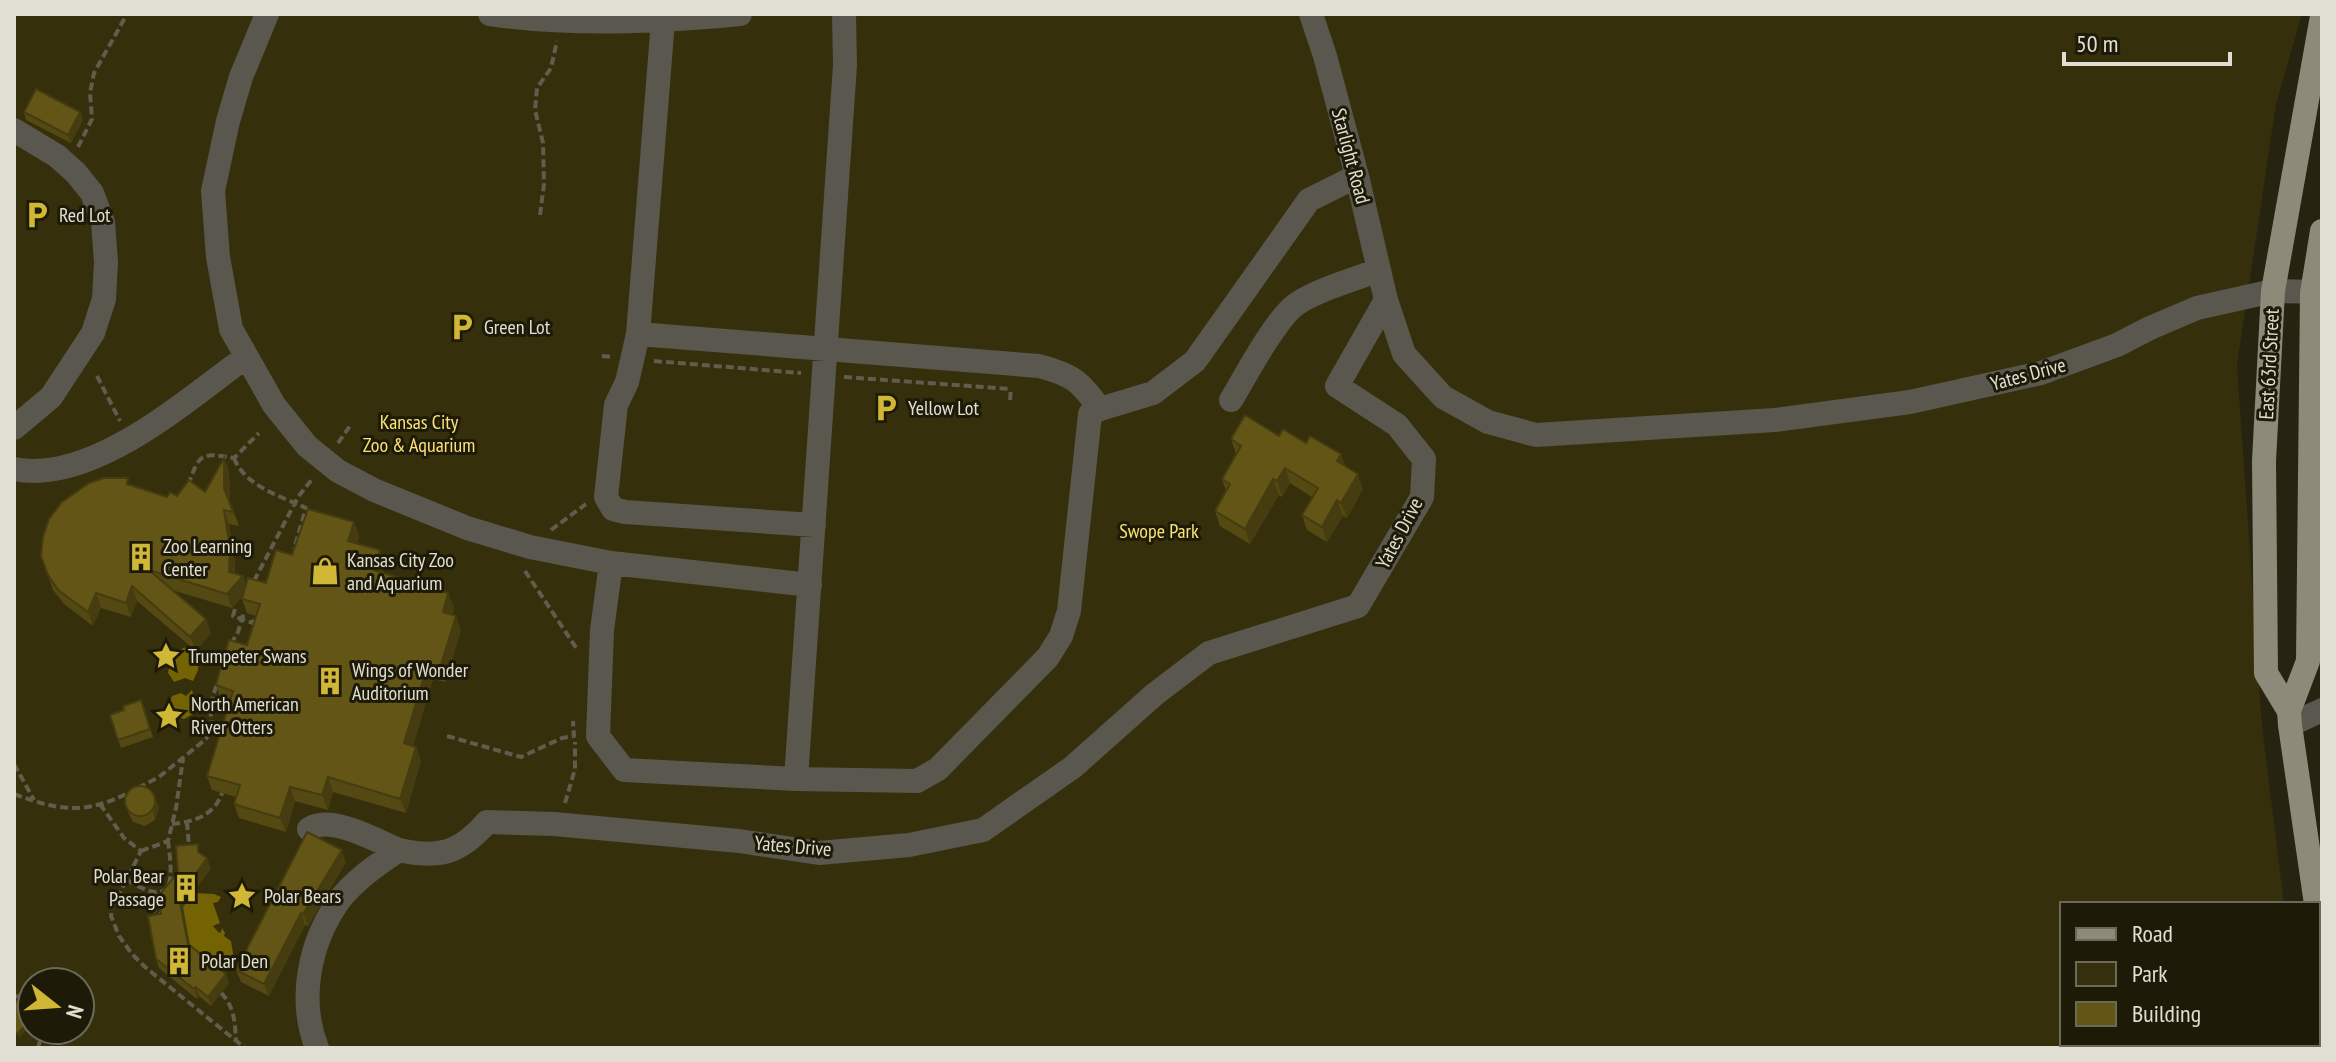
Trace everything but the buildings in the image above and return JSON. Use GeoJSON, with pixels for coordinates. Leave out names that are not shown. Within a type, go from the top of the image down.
{"type":"FeatureCollection","features":[{"type":"Feature","properties":{"kind":"main road","name":"East 63rd Street"},"geometry":{"type":"LineString","coordinates":[[2316,902],[2290,718],[2266,673],[2264,461],[2273,291],[2322,16]]}},
{"type":"Feature","properties":{"kind":"main road","name":"East 63rd Street"},"geometry":{"type":"LineString","coordinates":[[2290,718],[2308,661],[2317,293],[2322,231]]}},
{"type":"Feature","properties":{"kind":"street"},"geometry":{"type":"LineString","coordinates":[[267,14],[241,77],[213,191],[218,257],[231,329],[274,405],[307,446],[353,481],[407,505],[530,547],[611,563],[810,585]]}},
{"type":"Feature","properties":{"kind":"street"},"geometry":{"type":"LineString","coordinates":[[490,14],[557,21],[663,21],[740,14]]}},
{"type":"Feature","properties":{"kind":"street"},"geometry":{"type":"LineString","coordinates":[[796,779],[845,65],[844,14]]}},
{"type":"Feature","properties":{"kind":"street","name":"Starlight Road"},"geometry":{"type":"LineString","coordinates":[[1311,14],[1357,176],[1386,300]]}},
{"type":"Feature","properties":{"kind":"street"},"geometry":{"type":"LineString","coordinates":[[663,21],[638,334],[627,382],[616,405],[606,497],[613,509],[625,512],[814,525]]}},
{"type":"Feature","properties":{"kind":"street"},"geometry":{"type":"LineString","coordinates":[[14,130],[57,156],[92,193],[103,222],[106,262],[104,299],[93,333],[51,397],[14,428]]}},
{"type":"Feature","properties":{"kind":"street"},"geometry":{"type":"LineString","coordinates":[[611,563],[602,630],[598,736],[624,770],[796,779],[917,781],[938,769],[1048,657],[1061,636],[1069,611],[1090,414],[1153,393],[1195,361],[1309,200],[1357,176]]}},
{"type":"Feature","properties":{"kind":"street"},"geometry":{"type":"LineString","coordinates":[[1231,400],[1268,340],[1295,305],[1379,270]]}},
{"type":"Feature","properties":{"kind":"street","name":"Yates Drive"},"geometry":{"type":"LineString","coordinates":[[1386,300],[1404,354],[1443,397],[1488,422],[1536,435],[1775,420],[1910,402],[2041,373],[2117,345],[2197,308],[2273,291],[2317,293]]}},
{"type":"Feature","properties":{"kind":"street","name":"Yates Drive"},"geometry":{"type":"LineString","coordinates":[[399,850],[421,855],[449,852],[475,835],[487,822],[551,823],[739,841],[819,853],[909,845],[983,830],[1073,767],[1155,694],[1209,653],[1358,606],[1422,497],[1424,459],[1397,425],[1337,386],[1386,300]]}},
{"type":"Feature","properties":{"kind":"street"},"geometry":{"type":"LineString","coordinates":[[638,334],[1039,366],[1058,371],[1082,384],[1100,409]]}},
{"type":"Feature","properties":{"kind":"street"},"geometry":{"type":"LineString","coordinates":[[14,469],[29,472],[58,470],[130,440],[246,357]]}},
{"type":"Feature","properties":{"kind":"street"},"geometry":{"type":"LineString","coordinates":[[2290,718],[2322,710]]}},
{"type":"Feature","properties":{"kind":"street"},"geometry":{"type":"LineString","coordinates":[[2290,718],[2322,726]]}},
{"type":"Feature","properties":{"kind":"street"},"geometry":{"type":"LineString","coordinates":[[309,829],[321,824],[340,826],[399,850]]}},
{"type":"Feature","properties":{"kind":"street"},"geometry":{"type":"LineString","coordinates":[[317,1048],[309,1021],[310,972],[315,946],[339,900],[379,863],[399,850]]}},
{"type":"Feature","properties":{"kind":"path"},"geometry":{"type":"LineString","coordinates":[[78,152],[79,143],[92,119],[90,93],[94,73],[127,14]]}},
{"type":"Feature","properties":{"kind":"path"},"geometry":{"type":"LineString","coordinates":[[540,215],[544,184],[543,143],[535,110],[537,88],[551,68],[558,34]]}},
{"type":"Feature","properties":{"kind":"path"},"geometry":{"type":"LineString","coordinates":[[643,360],[808,373]]}},
{"type":"Feature","properties":{"kind":"path"},"geometry":{"type":"LineString","coordinates":[[97,376],[123,427]]}},
{"type":"Feature","properties":{"kind":"path"},"geometry":{"type":"LineString","coordinates":[[837,376],[1011,389]]}},
{"type":"Feature","properties":{"kind":"path"},"geometry":{"type":"LineString","coordinates":[[336,445],[350,426]]}},
{"type":"Feature","properties":{"kind":"path"},"geometry":{"type":"LineString","coordinates":[[234,458],[259,433]]}},
{"type":"Feature","properties":{"kind":"path"},"geometry":{"type":"LineString","coordinates":[[181,493],[201,457],[234,458]]}},
{"type":"Feature","properties":{"kind":"path"},"geometry":{"type":"LineString","coordinates":[[234,458],[244,476],[306,508],[293,552]]}},
{"type":"Feature","properties":{"kind":"path"},"geometry":{"type":"LineString","coordinates":[[251,591],[294,503],[314,477]]}},
{"type":"Feature","properties":{"kind":"path"},"geometry":{"type":"LineString","coordinates":[[549,531],[587,503]]}},
{"type":"Feature","properties":{"kind":"path"},"geometry":{"type":"LineString","coordinates":[[525,571],[580,649],[577,663]]}},
{"type":"Feature","properties":{"kind":"path"},"geometry":{"type":"LineString","coordinates":[[244,580],[264,586]]}},
{"type":"Feature","properties":{"kind":"path"},"geometry":{"type":"LineString","coordinates":[[235,609],[233,616],[253,623],[255,616]]}},
{"type":"Feature","properties":{"kind":"path"},"geometry":{"type":"LineString","coordinates":[[228,649],[238,632],[244,612]]}},
{"type":"Feature","properties":{"kind":"path"},"geometry":{"type":"LineString","coordinates":[[14,794],[74,810],[115,800],[159,777],[201,744],[209,733],[213,720],[210,707],[219,675]]}},
{"type":"Feature","properties":{"kind":"path"},"geometry":{"type":"LineString","coordinates":[[564,805],[575,769],[574,717]]}},
{"type":"Feature","properties":{"kind":"path"},"geometry":{"type":"LineString","coordinates":[[447,736],[521,757],[562,738],[574,736]]}},
{"type":"Feature","properties":{"kind":"path"},"geometry":{"type":"LineString","coordinates":[[127,880],[143,890],[158,893],[170,881],[168,841],[183,759]]}},
{"type":"Feature","properties":{"kind":"path"},"geometry":{"type":"LineString","coordinates":[[14,764],[36,802]]}},
{"type":"Feature","properties":{"kind":"path"},"geometry":{"type":"LineString","coordinates":[[172,824],[197,821],[219,801],[222,793]]}},
{"type":"Feature","properties":{"kind":"path"},"geometry":{"type":"LineString","coordinates":[[100,804],[124,838],[141,851]]}},
{"type":"Feature","properties":{"kind":"path"},"geometry":{"type":"LineString","coordinates":[[187,822],[189,854]]}},
{"type":"Feature","properties":{"kind":"path"},"geometry":{"type":"LineString","coordinates":[[168,841],[141,851],[116,899],[111,916],[122,942],[145,967],[245,1048]]}},
{"type":"Feature","properties":{"kind":"path"},"geometry":{"type":"LineString","coordinates":[[162,878],[170,881]]}},
{"type":"Feature","properties":{"kind":"path"},"geometry":{"type":"LineString","coordinates":[[158,893],[154,910],[163,914]]}},
{"type":"Feature","properties":{"kind":"path"},"geometry":{"type":"LineString","coordinates":[[221,993],[233,1013],[236,1042]]}},
{"type":"Feature","properties":{"kind":"green space","name":"Swope Park"},"geometry":{"type":"Polygon","coordinates":[[[14,14],[2302,14],[2276,104],[2237,365],[2262,726],[2284,902],[2060,902],[2060,1046],[2303,1046],[14,1048],[14,14]]]}},
{"type":"Feature","properties":{"kind":"shaded area"},"geometry":{"type":"Polygon","coordinates":[[[190,646],[199,658],[198,670],[193,681],[185,678],[174,682],[168,673],[172,659],[177,652],[190,646]]]}},
{"type":"Feature","properties":{"kind":"shaded area"},"geometry":{"type":"Polygon","coordinates":[[[192,690],[196,708],[193,714],[184,719],[167,713],[172,696],[181,693],[186,696],[192,690]]]}},
{"type":"Feature","properties":{"kind":"shaded area"},"geometry":{"type":"Polygon","coordinates":[[[192,893],[221,897],[213,903],[220,923],[213,926],[219,933],[222,928],[224,936],[231,941],[233,953],[230,965],[218,971],[191,953],[179,912],[192,893]]]}},
{"type":"Feature","properties":{"kind":"place","name":"Red Lot"},"geometry":{"type":"Point","coordinates":[37,215]}},
{"type":"Feature","properties":{"kind":"place","name":"Green Lot"},"geometry":{"type":"Point","coordinates":[462,327]}},
{"type":"Feature","properties":{"kind":"place","name":"Yellow Lot"},"geometry":{"type":"Point","coordinates":[886,408]}},
{"type":"Feature","properties":{"kind":"place","name":"Zoo Learning Center"},"geometry":{"type":"Point","coordinates":[141,557]}},
{"type":"Feature","properties":{"kind":"place","name":"Kansas City Zoo and Aquarium"},"geometry":{"type":"Point","coordinates":[325,571]}},
{"type":"Feature","properties":{"kind":"place","name":"Trumpeter Swans"},"geometry":{"type":"Point","coordinates":[166,656]}},
{"type":"Feature","properties":{"kind":"place","name":"Wings of Wonder Auditorium"},"geometry":{"type":"Point","coordinates":[330,681]}},
{"type":"Feature","properties":{"kind":"place","name":"North American River Otters"},"geometry":{"type":"Point","coordinates":[169,716]}},
{"type":"Feature","properties":{"kind":"place","name":"Polar Bear Passage"},"geometry":{"type":"Point","coordinates":[186,888]}},
{"type":"Feature","properties":{"kind":"place","name":"Polar Bears"},"geometry":{"type":"Point","coordinates":[242,896]}},
{"type":"Feature","properties":{"kind":"place","name":"Polar Den"},"geometry":{"type":"Point","coordinates":[179,961]}},
{"type":"Feature","properties":{"kind":"park label","name":"Kansas City Zoo & Aquarium"},"geometry":{"type":"Point","coordinates":[419,434]}}]}
